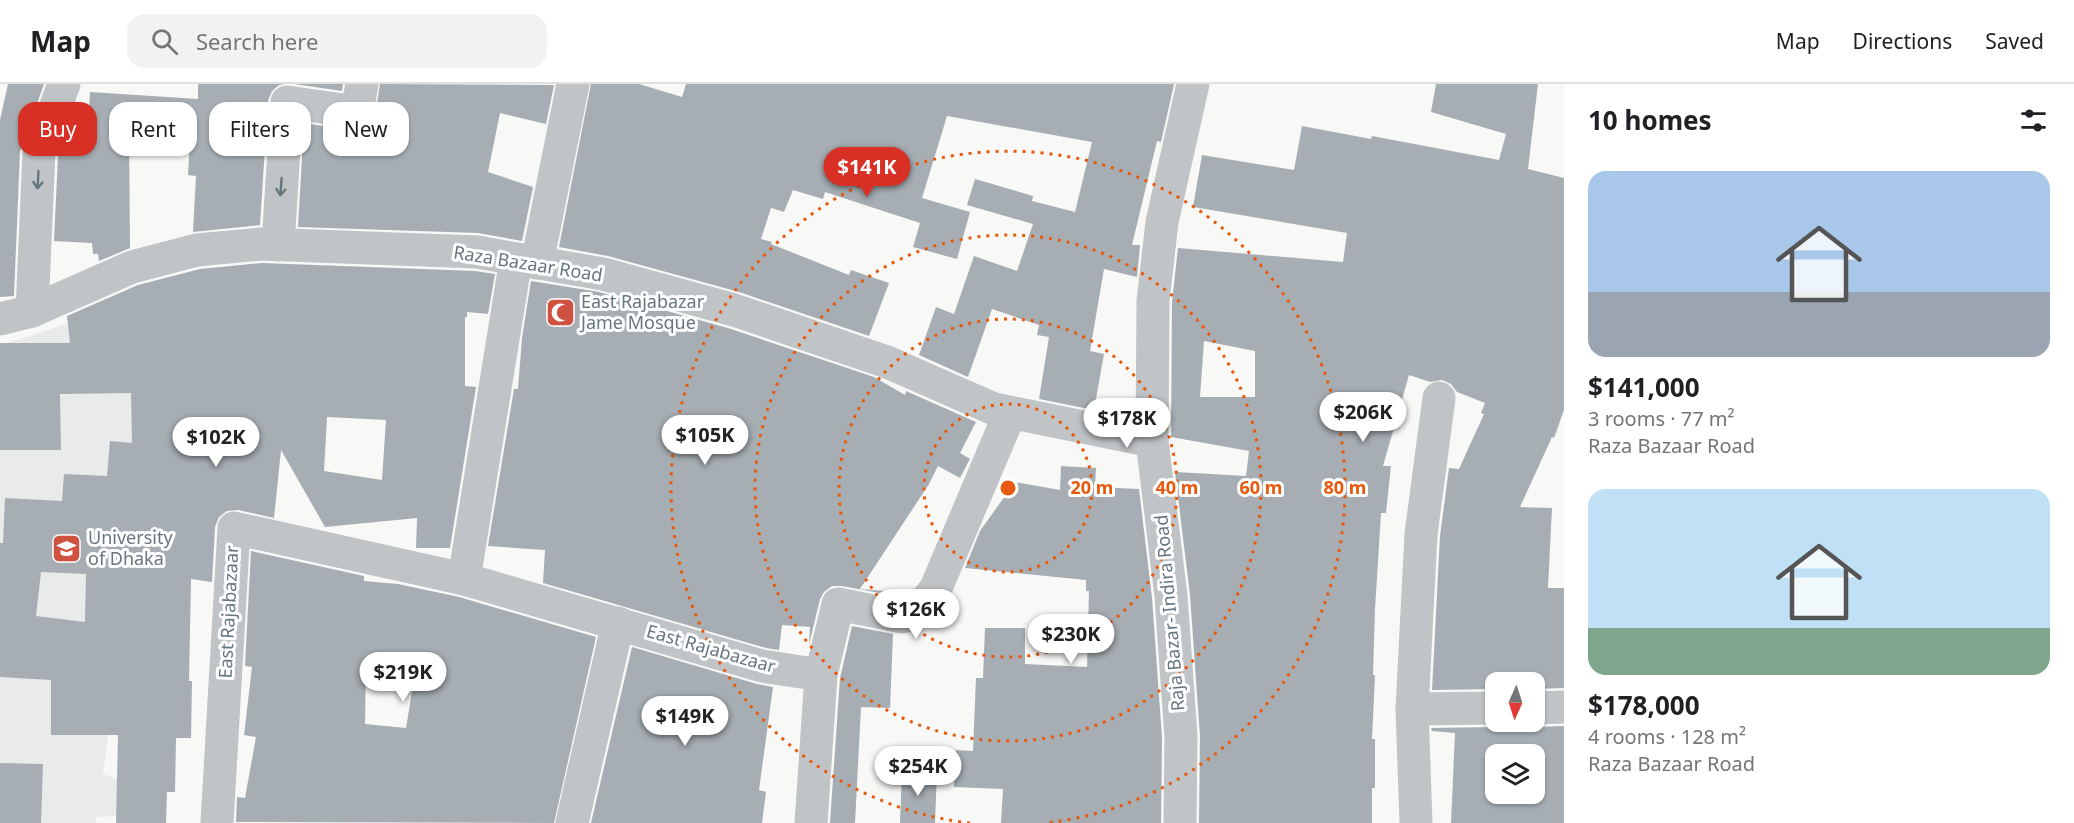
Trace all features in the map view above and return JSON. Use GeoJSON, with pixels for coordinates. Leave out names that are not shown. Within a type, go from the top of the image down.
{"type":"FeatureCollection","features":[{"type":"Feature","properties":{"kind":"street"},"geometry":{"type":"LineString","coordinates":[[32,311],[39,152],[64,84]]}},
{"type":"Feature","properties":{"kind":"street"},"geometry":{"type":"LineString","coordinates":[[278,245],[287,102],[357,112],[362,84]]}},
{"type":"Feature","properties":{"kind":"street"},"geometry":{"type":"LineString","coordinates":[[464,579],[526,261],[573,84]]}},
{"type":"Feature","properties":{"kind":"street","name":"Raja Bazar- Indira Road"},"geometry":{"type":"LineString","coordinates":[[1180,823],[1181,738],[1172,596],[1152,441],[1153,301],[1162,222],[1193,84]]}},
{"type":"Feature","properties":{"kind":"street","name":"Raza Bazaar Road"},"geometry":{"type":"LineString","coordinates":[[0,320],[32,311],[132,267],[197,250],[261,244],[477,252],[603,274],[734,310],[886,362],[994,409],[1152,441]]}},
{"type":"Feature","properties":{"kind":"street"},"geometry":{"type":"LineString","coordinates":[[1416,823],[1412,709],[1421,534],[1439,398]]}},
{"type":"Feature","properties":{"kind":"street"},"geometry":{"type":"LineString","coordinates":[[810,823],[821,675],[838,604],[903,617],[916,614],[936,588],[1010,413]]}},
{"type":"Feature","properties":{"kind":"street","name":"East Rajabazaar"},"geometry":{"type":"LineString","coordinates":[[217,823],[234,528],[464,579],[762,666],[821,675]]}},
{"type":"Feature","properties":{"kind":"street"},"geometry":{"type":"LineString","coordinates":[[572,823],[618,623]]}},
{"type":"Feature","properties":{"kind":"street"},"geometry":{"type":"LineString","coordinates":[[1545,708],[1564,707]]}},
{"type":"Feature","properties":{"kind":"street"},"geometry":{"type":"LineString","coordinates":[[1412,709],[1485,708]]}},
{"type":"Feature","properties":{"kind":"shaded area","name":"University of Dhaka"},"geometry":{"type":"Polygon","coordinates":[[[168,292],[103,774],[136,785],[135,815],[96,817],[96,823],[0,823],[0,345],[168,292]]]}},
{"type":"Feature","properties":{"kind":"building"},"geometry":{"type":"Polygon","coordinates":[[[8,84],[44,84],[38,102],[18,102],[20,156],[14,296],[0,297],[0,120],[8,84]]]}},
{"type":"Feature","properties":{"kind":"building"},"geometry":{"type":"Polygon","coordinates":[[[198,84],[285,84],[279,85],[272,91],[268,102],[209,102],[209,156],[264,156],[260,225],[193,232],[196,176],[188,175],[189,156],[197,156],[197,102],[109,102],[109,156],[129,156],[130,248],[99,261],[98,254],[93,254],[92,243],[54,241],[58,156],[97,156],[97,102],[89,102],[90,92],[198,99],[198,84]]]}},
{"type":"Feature","properties":{"kind":"building"},"geometry":{"type":"Polygon","coordinates":[[[294,84],[343,84],[342,91],[294,84]]]}},
{"type":"Feature","properties":{"kind":"building"},"geometry":{"type":"Polygon","coordinates":[[[380,84],[554,85],[546,124],[500,113],[488,172],[533,187],[522,241],[478,233],[298,227],[302,156],[311,156],[311,124],[323,126],[323,156],[409,156],[409,102],[377,102],[380,84]]]}},
{"type":"Feature","properties":{"kind":"building"},"geometry":{"type":"Polygon","coordinates":[[[591,84],[639,84],[682,97],[686,84],[1174,84],[1161,142],[1157,141],[1132,245],[1140,245],[1137,277],[1104,269],[1090,351],[1104,354],[1094,410],[1039,399],[1049,337],[1037,335],[1039,325],[992,309],[968,377],[919,355],[936,307],[954,314],[974,256],[1017,271],[1033,224],[967,205],[975,179],[1033,196],[1032,201],[1075,212],[1092,142],[947,116],[922,198],[970,212],[957,259],[913,247],[920,223],[825,192],[823,199],[793,190],[784,212],[771,208],[761,239],[849,275],[851,270],[889,283],[869,336],[739,292],[608,256],[559,247],[591,84]]]}},
{"type":"Feature","properties":{"kind":"building"},"geometry":{"type":"Polygon","coordinates":[[[1436,84],[1538,84],[1528,169],[1564,178],[1564,410],[1554,438],[1552,437],[1520,507],[1552,508],[1548,588],[1564,588],[1564,688],[1545,689],[1545,672],[1485,672],[1485,689],[1432,690],[1440,536],[1449,468],[1459,469],[1484,414],[1481,413],[1485,403],[1457,392],[1451,384],[1442,380],[1430,382],[1409,375],[1383,466],[1391,466],[1386,513],[1381,513],[1375,609],[1372,739],[1375,739],[1375,788],[1372,788],[1372,823],[1199,823],[1200,736],[1190,595],[1175,472],[1246,476],[1249,451],[1171,437],[1172,302],[1178,248],[1343,262],[1347,233],[1193,207],[1202,155],[1294,170],[1302,126],[1371,139],[1372,136],[1499,160],[1506,134],[1431,112],[1436,84]],[[1204,341],[1200,397],[1255,397],[1255,351],[1204,341]]]}},
{"type":"Feature","properties":{"kind":"building"},"geometry":{"type":"Polygon","coordinates":[[[262,263],[475,271],[495,274],[488,314],[467,312],[467,317],[465,317],[465,386],[476,387],[450,548],[416,548],[417,518],[325,527],[281,450],[274,518],[238,510],[227,511],[219,517],[215,527],[212,582],[191,579],[189,681],[192,681],[191,738],[176,738],[175,792],[167,792],[166,823],[116,823],[118,735],[51,735],[51,680],[0,677],[0,543],[3,543],[5,498],[62,501],[64,474],[107,476],[110,441],[132,443],[131,393],[60,394],[61,450],[0,450],[0,343],[70,343],[67,316],[138,285],[200,269],[262,263]],[[327,417],[324,471],[382,480],[386,420],[327,417]],[[41,572],[36,616],[85,622],[86,574],[41,572]]]}},
{"type":"Feature","properties":{"kind":"building"},"geometry":{"type":"Polygon","coordinates":[[[531,281],[599,292],[728,328],[874,377],[905,395],[906,391],[976,422],[960,453],[970,459],[960,478],[938,466],[929,484],[860,589],[896,592],[896,596],[832,586],[824,592],[820,599],[809,645],[810,627],[782,625],[779,650],[543,583],[545,550],[488,546],[514,389],[518,389],[522,338],[531,281]]]}},
{"type":"Feature","properties":{"kind":"building"},"geometry":{"type":"Polygon","coordinates":[[[1061,466],[1096,468],[1095,487],[1139,489],[1152,598],[1162,738],[1161,823],[1001,823],[1003,789],[954,787],[956,750],[973,751],[976,678],[983,678],[985,628],[1025,628],[1025,664],[1087,667],[1089,591],[1086,591],[1086,580],[965,568],[980,531],[1015,482],[1060,490],[1061,466]]]}},
{"type":"Feature","properties":{"kind":"building"},"geometry":{"type":"Polygon","coordinates":[[[251,551],[364,576],[364,581],[398,584],[459,597],[596,637],[554,823],[236,822],[237,797],[245,798],[256,737],[244,735],[252,667],[245,666],[251,551]],[[366,660],[365,724],[406,728],[417,662],[366,660]]]}},
{"type":"Feature","properties":{"kind":"building"},"geometry":{"type":"Polygon","coordinates":[[[852,626],[893,634],[890,708],[861,707],[855,823],[830,823],[840,678],[852,626]]]}},
{"type":"Feature","properties":{"kind":"building"},"geometry":{"type":"Polygon","coordinates":[[[632,647],[773,687],[759,790],[766,792],[762,823],[591,823],[632,647]]]}},
{"type":"Feature","properties":{"kind":"building"},"geometry":{"type":"Polygon","coordinates":[[[1564,726],[1564,823],[1451,823],[1455,733],[1432,731],[1431,728],[1485,727],[1485,732],[1545,732],[1545,727],[1564,726]]]}},
{"type":"Feature","properties":{"kind":"building"},"geometry":{"type":"Polygon","coordinates":[[[0,763],[43,764],[41,823],[0,823],[0,763]]]}},
{"type":"Feature","properties":{"kind":"building"},"geometry":{"type":"Polygon","coordinates":[[[902,770],[937,771],[935,823],[900,823],[902,770]]]}},
{"type":"Feature","properties":{"kind":"place","name":"East Rajabazar Jame Mosque"},"geometry":{"type":"Point","coordinates":[560,312]}},
{"type":"Feature","properties":{"kind":"place","name":"University of Dhaka"},"geometry":{"type":"Point","coordinates":[67,548]}}]}
